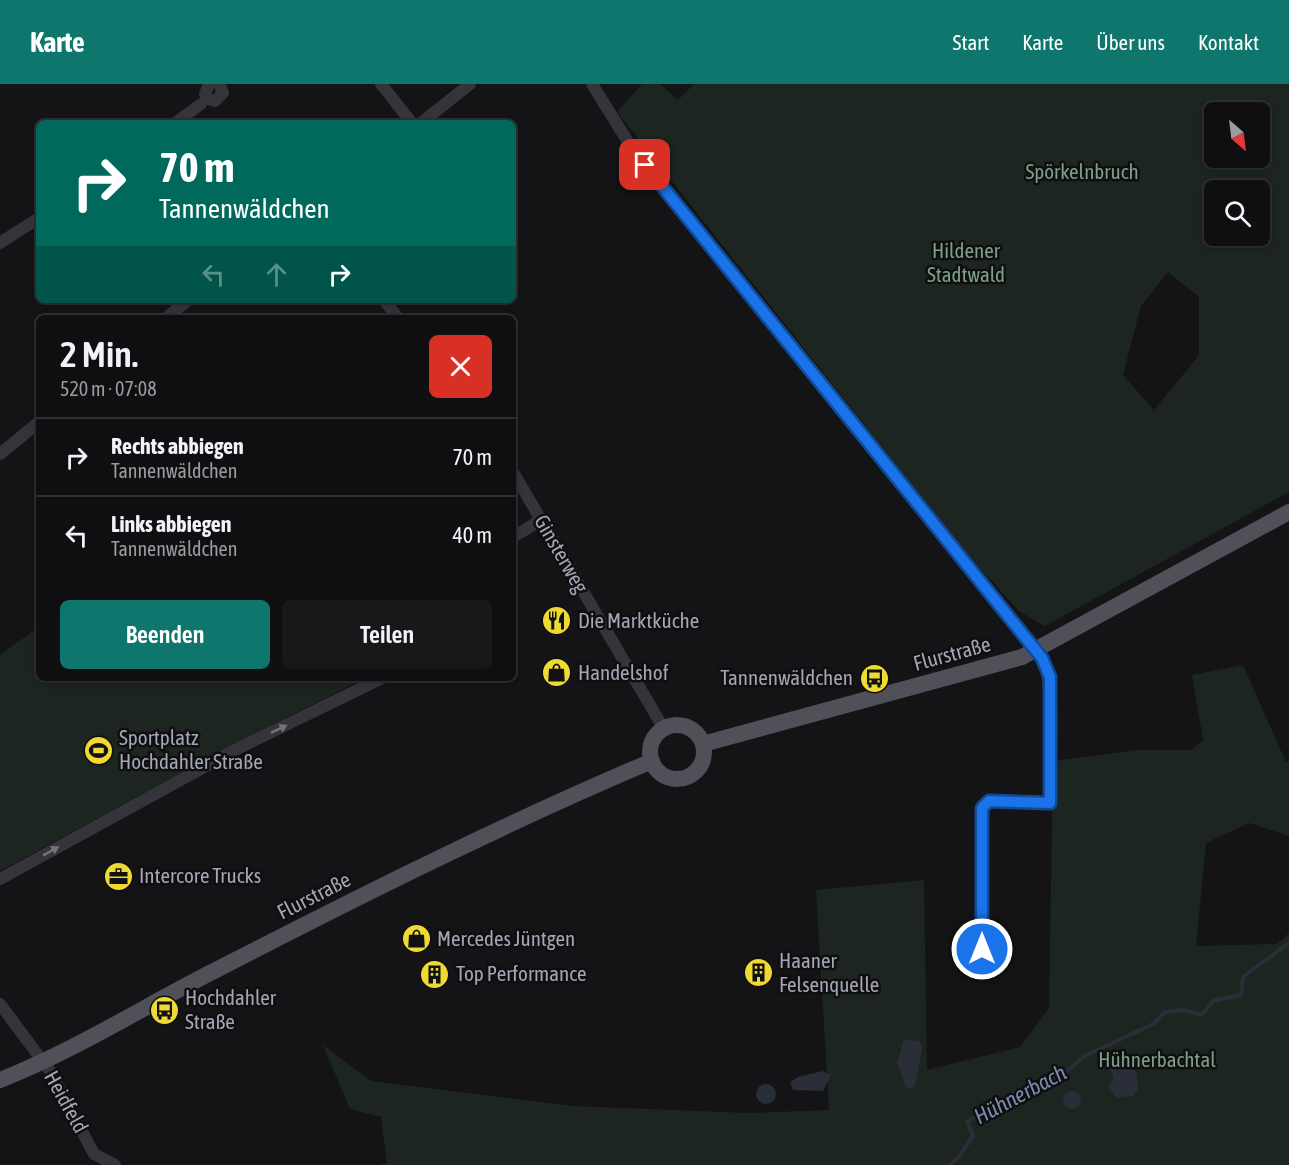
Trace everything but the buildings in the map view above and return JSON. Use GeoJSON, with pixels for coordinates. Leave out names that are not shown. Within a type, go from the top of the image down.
{"type":"FeatureCollection","features":[{"type":"Feature","properties":{"kind":"main road","name":"Flurstraße"},"geometry":{"type":"LineString","coordinates":[[703,744],[998,666],[1038,650],[1289,512]]}},
{"type":"Feature","properties":{"kind":"main road"},"geometry":{"type":"LineString","coordinates":[[675,725],[686,726],[697,734],[703,744],[703,762],[690,776],[679,779],[662,775],[652,761],[652,743],[664,729],[675,725]]}},
{"type":"Feature","properties":{"kind":"main road","name":"Flurstraße"},"geometry":{"type":"LineString","coordinates":[[0,1080],[44,1061],[213,971],[513,821],[652,761]]}},
{"type":"Feature","properties":{"kind":"street"},"geometry":{"type":"LineString","coordinates":[[209,84],[205,94],[212,101],[222,96],[222,85]]}},
{"type":"Feature","properties":{"kind":"street"},"geometry":{"type":"LineString","coordinates":[[381,84],[410,120]]}},
{"type":"Feature","properties":{"kind":"street"},"geometry":{"type":"LineString","coordinates":[[425,120],[470,84]]}},
{"type":"Feature","properties":{"kind":"street"},"geometry":{"type":"LineString","coordinates":[[592,84],[633,150],[1038,650],[1050,677],[1050,803],[989,801],[982,808],[982,972]]}},
{"type":"Feature","properties":{"kind":"street"},"geometry":{"type":"LineString","coordinates":[[179,120],[201,104]]}},
{"type":"Feature","properties":{"kind":"street"},"geometry":{"type":"LineString","coordinates":[[0,243],[36,220]]}},
{"type":"Feature","properties":{"kind":"street"},"geometry":{"type":"LineString","coordinates":[[170,315],[184,303]]}},
{"type":"Feature","properties":{"kind":"street"},"geometry":{"type":"LineString","coordinates":[[386,303],[396,315]]}},
{"type":"Feature","properties":{"kind":"street"},"geometry":{"type":"LineString","coordinates":[[0,454],[36,424]]}},
{"type":"Feature","properties":{"kind":"street","name":"Ginsterweg"},"geometry":{"type":"LineString","coordinates":[[516,477],[664,729]]}},
{"type":"Feature","properties":{"kind":"street"},"geometry":{"type":"LineString","coordinates":[[516,535],[541,520]]}},
{"type":"Feature","properties":{"kind":"street"},"geometry":{"type":"LineString","coordinates":[[0,879],[239,748],[376,681]]}},
{"type":"Feature","properties":{"kind":"street"},"geometry":{"type":"LineString","coordinates":[[0,1004],[44,1061]]}},
{"type":"Feature","properties":{"kind":"street","name":"Heidfeld"},"geometry":{"type":"LineString","coordinates":[[44,1061],[94,1154],[115,1165]]}},
{"type":"Feature","properties":{"kind":"green space","name":"Hildener Stadtwald"},"geometry":{"type":"Polygon","coordinates":[[[642,84],[660,84],[678,100],[694,84],[1289,84],[1289,492],[1045,626],[1020,612],[966,553],[617,112],[642,84]],[[1168,272],[1141,306],[1123,375],[1154,410],[1199,355],[1199,297],[1168,272]]]}},
{"type":"Feature","properties":{"kind":"green space","name":"Sportplatz Hochdahler Straße"},"geometry":{"type":"Polygon","coordinates":[[[36,629],[36,681],[359,681],[233,745],[0,871],[0,655],[36,629]]]}},
{"type":"Feature","properties":{"kind":"green space","name":"Hühnerbachtal"},"geometry":{"type":"Polygon","coordinates":[[[1243,665],[1286,762],[1289,761],[1289,836],[1249,823],[1206,843],[1196,946],[1277,944],[1289,933],[1289,1165],[378,1165],[387,1163],[381,1117],[350,1109],[323,1045],[371,1081],[573,1106],[748,1113],[829,1110],[816,890],[924,880],[927,1070],[1020,1047],[1049,1008],[1053,761],[1137,750],[1191,750],[1203,740],[1192,675],[1243,665]]]}},
{"type":"Feature","properties":{"kind":"shaded area"},"geometry":{"type":"Polygon","coordinates":[[[904,1040],[919,1041],[922,1048],[915,1086],[911,1089],[906,1087],[897,1063],[904,1040]]]}},
{"type":"Feature","properties":{"kind":"shaded area"},"geometry":{"type":"Polygon","coordinates":[[[1123,1059],[1136,1071],[1138,1089],[1133,1096],[1116,1098],[1109,1087],[1114,1077],[1109,1069],[1112,1063],[1123,1059]]]}},
{"type":"Feature","properties":{"kind":"shaded area"},"geometry":{"type":"Polygon","coordinates":[[[822,1071],[831,1075],[823,1091],[793,1090],[790,1082],[798,1077],[822,1071]]]}},
{"type":"Feature","properties":{"kind":"shaded area"},"geometry":{"type":"Polygon","coordinates":[[[762,1084],[770,1084],[776,1090],[776,1098],[770,1104],[762,1104],[756,1098],[756,1090],[762,1084]]]}},
{"type":"Feature","properties":{"kind":"shaded area"},"geometry":{"type":"Polygon","coordinates":[[[1072,1091],[1080,1096],[1081,1100],[1076,1108],[1072,1109],[1064,1104],[1063,1100],[1068,1092],[1072,1091]]]}},
{"type":"Feature","properties":{"kind":"waterway","name":"Hühnerbach"},"geometry":{"type":"LineString","coordinates":[[950,1165],[958,1158],[973,1136],[967,1121],[1002,1105],[1011,1094],[1059,1077],[1085,1056],[1153,1024],[1165,1012],[1183,1010],[1202,1015],[1213,1001],[1241,995],[1243,977],[1289,943]]}},
{"type":"Feature","properties":{"kind":"place","name":"Die Marktküche"},"geometry":{"type":"Point","coordinates":[557,621]}},
{"type":"Feature","properties":{"kind":"place","name":"Handelshof"},"geometry":{"type":"Point","coordinates":[557,673]}},
{"type":"Feature","properties":{"kind":"place","name":"Tannenwäldchen"},"geometry":{"type":"Point","coordinates":[874,678]}},
{"type":"Feature","properties":{"kind":"place","name":"Sportplatz Hochdahler Straße"},"geometry":{"type":"Point","coordinates":[98,750]}},
{"type":"Feature","properties":{"kind":"place","name":"Intercore Trucks"},"geometry":{"type":"Point","coordinates":[118,876]}},
{"type":"Feature","properties":{"kind":"place","name":"Mercedes Jüntgen"},"geometry":{"type":"Point","coordinates":[416,939]}},
{"type":"Feature","properties":{"kind":"place","name":"Haaner Felsenquelle"},"geometry":{"type":"Point","coordinates":[758,973]}},
{"type":"Feature","properties":{"kind":"place","name":"Top Performance"},"geometry":{"type":"Point","coordinates":[435,974]}},
{"type":"Feature","properties":{"kind":"place","name":"Hochdahler Straße"},"geometry":{"type":"Point","coordinates":[164,1010]}},
{"type":"Feature","properties":{"kind":"route"},"geometry":{"type":"LineString","coordinates":[[645,165],[1038,650],[1042,658],[1050,677],[1050,803],[989,801],[982,808],[982,949]]}},
{"type":"Feature","properties":{"kind":"park label","name":"Spörkelnbruch"},"geometry":{"type":"Point","coordinates":[1082,172]}}]}
